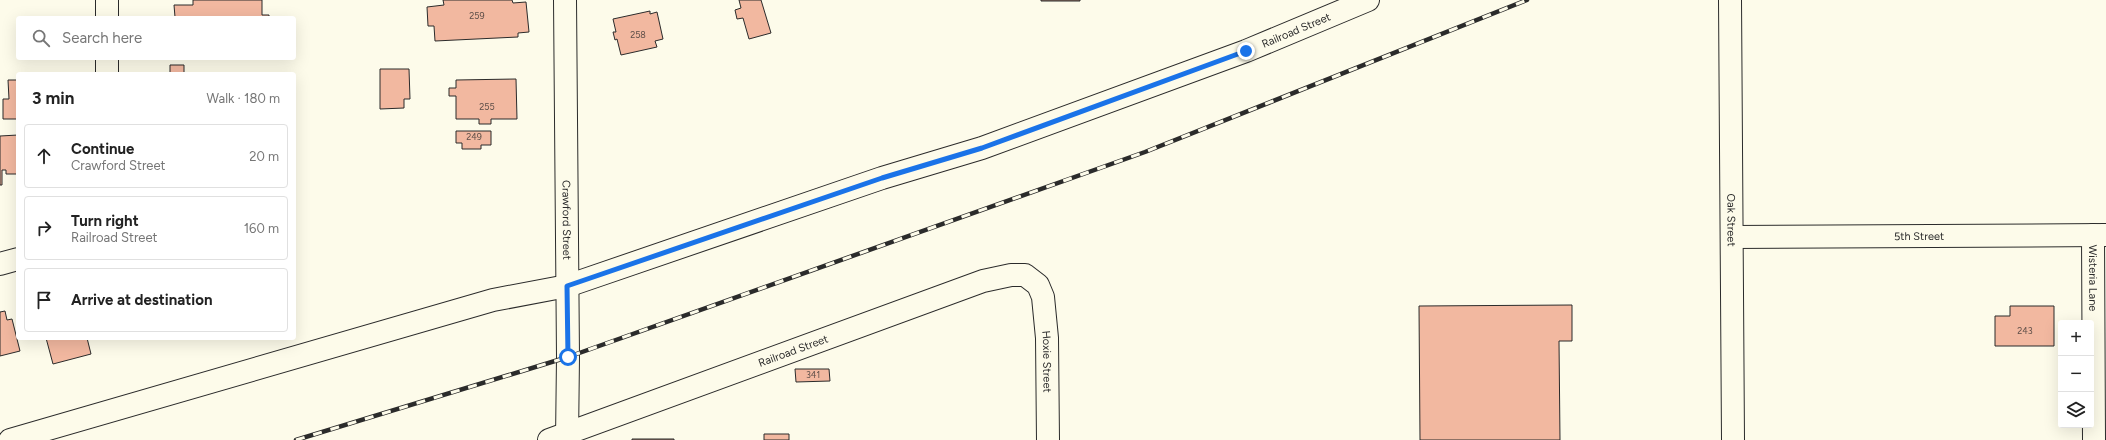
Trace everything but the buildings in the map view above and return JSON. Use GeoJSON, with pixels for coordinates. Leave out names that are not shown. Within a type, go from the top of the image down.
{"type":"FeatureCollection","features":[{"type":"Feature","properties":{"kind":"street"},"geometry":{"type":"LineString","coordinates":[[107,0],[107,16]]}},
{"type":"Feature","properties":{"kind":"street","name":"Crawford Street"},"geometry":{"type":"LineString","coordinates":[[561,438],[568,357],[565,0]]}},
{"type":"Feature","properties":{"kind":"street","name":"Railroad Street"},"geometry":{"type":"LineString","coordinates":[[10,440],[493,300],[567,286],[882,178],[996,143],[1246,51],[1368,0]]}},
{"type":"Feature","properties":{"kind":"street","name":"Oak Street"},"geometry":{"type":"LineString","coordinates":[[1730,0],[1733,440]]}},
{"type":"Feature","properties":{"kind":"street"},"geometry":{"type":"LineString","coordinates":[[107,60],[108,72]]}},
{"type":"Feature","properties":{"kind":"street","name":"5th Street"},"geometry":{"type":"LineString","coordinates":[[1732,237],[2099,235]]}},
{"type":"Feature","properties":{"kind":"street","name":"Wisteria Lane"},"geometry":{"type":"LineString","coordinates":[[2094,440],[2099,235]]}},
{"type":"Feature","properties":{"kind":"street"},"geometry":{"type":"LineString","coordinates":[[0,264],[16,260]]}},
{"type":"Feature","properties":{"kind":"street","name":"Railroad Street"},"geometry":{"type":"LineString","coordinates":[[561,438],[983,281],[1011,276],[1025,276],[1038,285]]}},
{"type":"Feature","properties":{"kind":"street","name":"Hoxie Street"},"geometry":{"type":"LineString","coordinates":[[1038,285],[1043,297],[1047,338],[1048,440]]}},
{"type":"Feature","properties":{"kind":"railway"},"geometry":{"type":"LineString","coordinates":[[296,440],[568,357],[1145,152],[1527,0]]}},
{"type":"Feature","properties":{"kind":"route"},"geometry":{"type":"LineString","coordinates":[[568,357],[567,286],[882,178],[982,148],[1104,105],[1246,51]]}}]}
